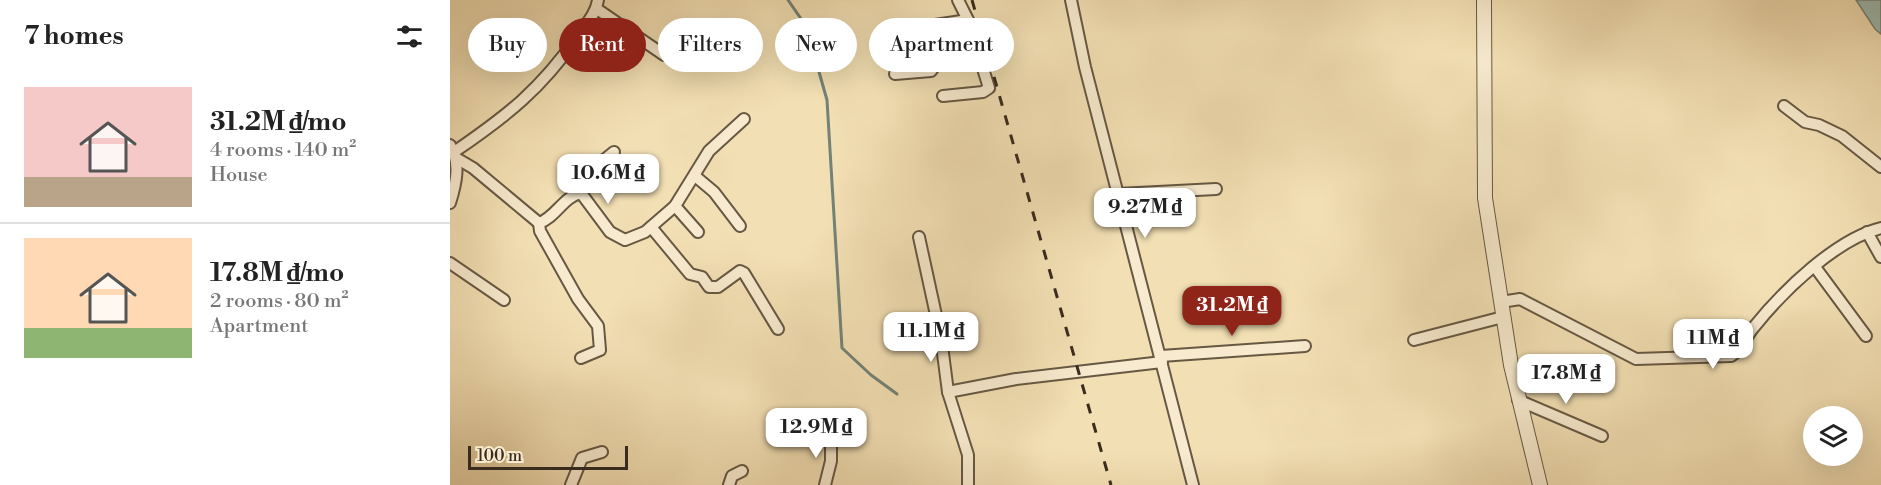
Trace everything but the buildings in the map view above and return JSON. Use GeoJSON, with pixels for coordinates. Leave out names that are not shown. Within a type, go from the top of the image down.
{"type":"FeatureCollection","features":[{"type":"Feature","properties":{"kind":"street"},"geometry":{"type":"LineString","coordinates":[[958,0],[967,18]]}},
{"type":"Feature","properties":{"kind":"street"},"geometry":{"type":"LineString","coordinates":[[1071,0],[1085,67],[1193,485]]}},
{"type":"Feature","properties":{"kind":"street"},"geometry":{"type":"LineString","coordinates":[[1484,0],[1485,190],[1503,317],[1518,400],[1540,485]]}},
{"type":"Feature","properties":{"kind":"street"},"geometry":{"type":"LineString","coordinates":[[453,152],[522,103],[565,55],[597,5],[658,51]]}},
{"type":"Feature","properties":{"kind":"street"},"geometry":{"type":"LineString","coordinates":[[895,74],[910,72]]}},
{"type":"Feature","properties":{"kind":"street"},"geometry":{"type":"LineString","coordinates":[[943,96],[983,92],[989,88],[984,72]]}},
{"type":"Feature","properties":{"kind":"street"},"geometry":{"type":"LineString","coordinates":[[1784,106],[1805,122],[1829,129],[1842,136],[1881,167]]}},
{"type":"Feature","properties":{"kind":"street"},"geometry":{"type":"LineString","coordinates":[[578,193],[584,195],[616,237],[625,240],[634,238],[675,206],[709,151],[744,119]]}},
{"type":"Feature","properties":{"kind":"street"},"geometry":{"type":"LineString","coordinates":[[450,203],[455,183],[453,152]]}},
{"type":"Feature","properties":{"kind":"street"},"geometry":{"type":"LineString","coordinates":[[453,152],[538,223],[540,231],[578,299],[600,330],[600,350],[581,358]]}},
{"type":"Feature","properties":{"kind":"street"},"geometry":{"type":"LineString","coordinates":[[538,223],[548,219],[578,193],[578,181],[614,152]]}},
{"type":"Feature","properties":{"kind":"street"},"geometry":{"type":"LineString","coordinates":[[695,176],[714,192],[740,226]]}},
{"type":"Feature","properties":{"kind":"street"},"geometry":{"type":"LineString","coordinates":[[1119,194],[1216,189]]}},
{"type":"Feature","properties":{"kind":"street"},"geometry":{"type":"LineString","coordinates":[[675,206],[698,232]]}},
{"type":"Feature","properties":{"kind":"street"},"geometry":{"type":"LineString","coordinates":[[651,227],[690,274],[702,277],[709,287],[718,287],[740,271],[744,273],[778,328]]}},
{"type":"Feature","properties":{"kind":"street"},"geometry":{"type":"LineString","coordinates":[[1501,302],[1520,299],[1636,359],[1726,357],[1736,353],[1752,328],[1785,293],[1815,267],[1848,241],[1881,228]]}},
{"type":"Feature","properties":{"kind":"street"},"geometry":{"type":"LineString","coordinates":[[1867,232],[1881,257]]}},
{"type":"Feature","properties":{"kind":"street"},"geometry":{"type":"LineString","coordinates":[[919,237],[941,338],[948,392],[968,455],[968,485]]}},
{"type":"Feature","properties":{"kind":"street"},"geometry":{"type":"LineString","coordinates":[[450,263],[504,300]]}},
{"type":"Feature","properties":{"kind":"street"},"geometry":{"type":"LineString","coordinates":[[1815,267],[1866,336]]}},
{"type":"Feature","properties":{"kind":"street"},"geometry":{"type":"LineString","coordinates":[[1414,340],[1503,317]]}},
{"type":"Feature","properties":{"kind":"street"},"geometry":{"type":"LineString","coordinates":[[948,392],[1016,379],[1162,359],[1305,346]]}},
{"type":"Feature","properties":{"kind":"street"},"geometry":{"type":"LineString","coordinates":[[1518,400],[1602,436]]}},
{"type":"Feature","properties":{"kind":"street"},"geometry":{"type":"LineString","coordinates":[[825,485],[831,461],[831,436]]}},
{"type":"Feature","properties":{"kind":"street"},"geometry":{"type":"LineString","coordinates":[[572,485],[582,458],[602,452]]}},
{"type":"Feature","properties":{"kind":"street"},"geometry":{"type":"LineString","coordinates":[[729,485],[732,476],[742,471]]}},
{"type":"Feature","properties":{"kind":"water"},"geometry":{"type":"Polygon","coordinates":[[[1856,0],[1881,0],[1881,34],[1875,29],[1856,0]]]}},
{"type":"Feature","properties":{"kind":"waterway"},"geometry":{"type":"LineString","coordinates":[[788,0],[806,26],[827,100],[842,348],[871,375],[897,394]]}},
{"type":"Feature","properties":{"kind":"railway"},"geometry":{"type":"LineString","coordinates":[[972,0],[1111,485]]}}]}
